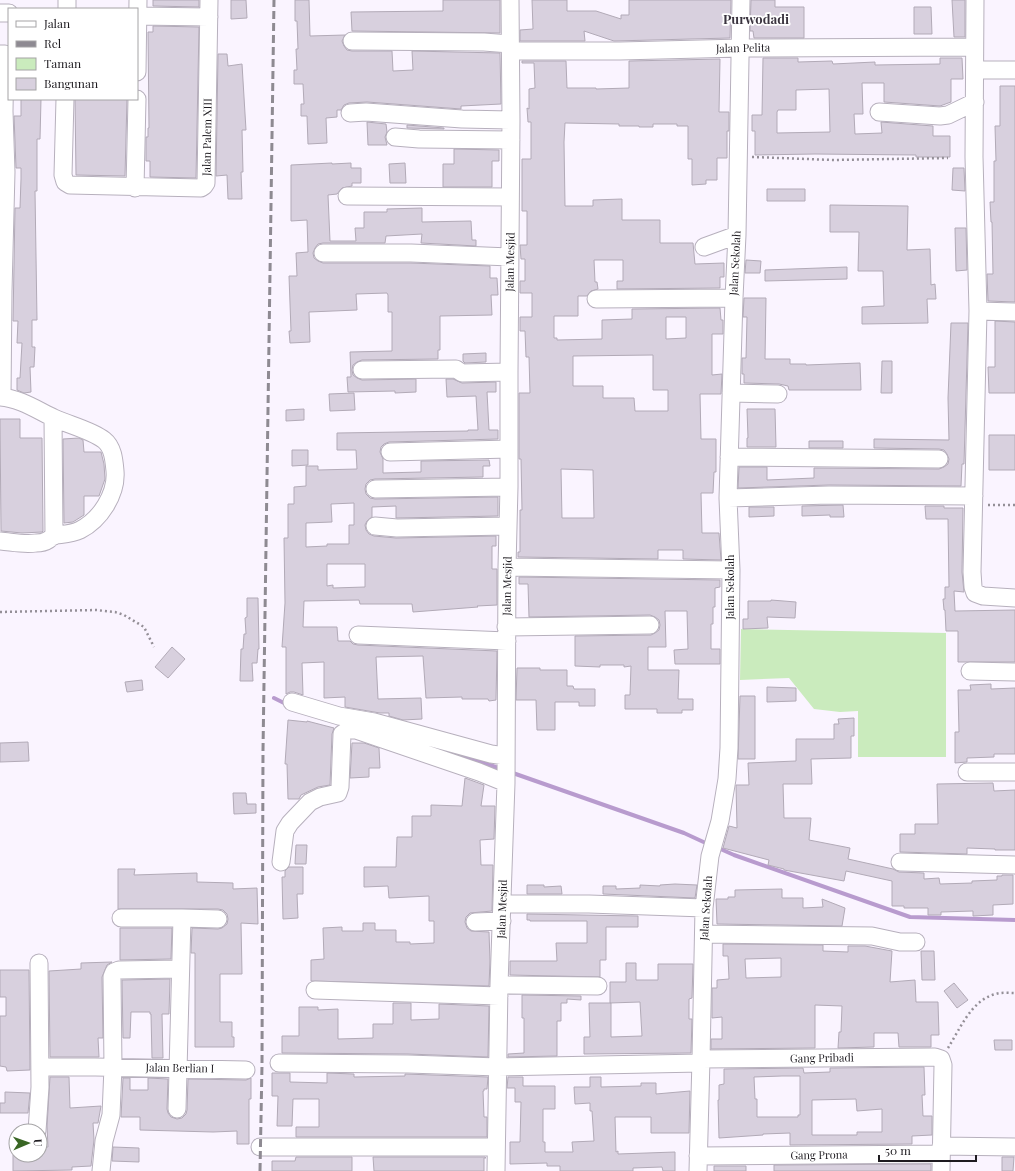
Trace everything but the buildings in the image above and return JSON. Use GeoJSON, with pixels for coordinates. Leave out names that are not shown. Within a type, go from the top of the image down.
{"type":"FeatureCollection","features":[{"type":"Feature","properties":{"kind":"street","name":"Jalan Palem XIII"},"geometry":{"type":"LineString","coordinates":[[65,100],[63,175],[65,182],[70,186],[201,188],[204,186],[206,183],[209,0]]}},
{"type":"Feature","properties":{"kind":"street","name":"Jalan Mesjid"},"geometry":{"type":"LineString","coordinates":[[496,1171],[505,769],[509,487],[511,140],[510,0]]}},
{"type":"Feature","properties":{"kind":"street","name":"Jalan Sekolah"},"geometry":{"type":"LineString","coordinates":[[698,1164],[704,908],[710,856],[720,821],[727,779],[731,570],[728,498],[737,235],[741,0]]}},
{"type":"Feature","properties":{"kind":"street"},"geometry":{"type":"LineString","coordinates":[[975,0],[974,157],[978,311],[972,572],[973,587],[975,593],[983,596],[1015,598]]}},
{"type":"Feature","properties":{"kind":"street"},"geometry":{"type":"LineString","coordinates":[[138,11],[209,17]]}},
{"type":"Feature","properties":{"kind":"street","name":"Jalan Pelita"},"geometry":{"type":"LineString","coordinates":[[352,41],[484,42],[511,47],[620,51],[741,48],[974,47]]}},
{"type":"Feature","properties":{"kind":"street"},"geometry":{"type":"LineString","coordinates":[[0,54],[5,54],[2,111],[3,172],[1,397],[28,405],[53,418],[92,433],[104,440],[110,447],[112,453],[116,478],[112,496],[97,516],[80,530],[69,534],[54,536],[37,543],[26,544],[0,541]]}},
{"type":"Feature","properties":{"kind":"street"},"geometry":{"type":"LineString","coordinates":[[975,70],[1015,70]]}},
{"type":"Feature","properties":{"kind":"street"},"geometry":{"type":"LineString","coordinates":[[135,188],[137,100]]}},
{"type":"Feature","properties":{"kind":"street"},"geometry":{"type":"LineString","coordinates":[[879,112],[940,116],[948,115],[975,102]]}},
{"type":"Feature","properties":{"kind":"street"},"geometry":{"type":"LineString","coordinates":[[350,113],[366,112],[462,119],[511,120]]}},
{"type":"Feature","properties":{"kind":"street"},"geometry":{"type":"LineString","coordinates":[[395,137],[419,139],[511,140]]}},
{"type":"Feature","properties":{"kind":"street"},"geometry":{"type":"LineString","coordinates":[[347,196],[510,197]]}},
{"type":"Feature","properties":{"kind":"street"},"geometry":{"type":"LineString","coordinates":[[704,247],[737,235]]}},
{"type":"Feature","properties":{"kind":"street"},"geometry":{"type":"LineString","coordinates":[[323,253],[411,253],[510,257]]}},
{"type":"Feature","properties":{"kind":"street"},"geometry":{"type":"LineString","coordinates":[[596,299],[734,298]]}},
{"type":"Feature","properties":{"kind":"street"},"geometry":{"type":"LineString","coordinates":[[978,311],[1015,312]]}},
{"type":"Feature","properties":{"kind":"street"},"geometry":{"type":"LineString","coordinates":[[362,370],[456,369],[462,373],[509,372]]}},
{"type":"Feature","properties":{"kind":"street"},"geometry":{"type":"LineString","coordinates":[[731,394],[778,394]]}},
{"type":"Feature","properties":{"kind":"street"},"geometry":{"type":"LineString","coordinates":[[53,418],[54,536]]}},
{"type":"Feature","properties":{"kind":"street"},"geometry":{"type":"LineString","coordinates":[[390,452],[509,449]]}},
{"type":"Feature","properties":{"kind":"street"},"geometry":{"type":"LineString","coordinates":[[729,457],[940,458]]}},
{"type":"Feature","properties":{"kind":"street"},"geometry":{"type":"LineString","coordinates":[[375,488],[509,487]]}},
{"type":"Feature","properties":{"kind":"street"},"geometry":{"type":"LineString","coordinates":[[728,498],[829,495],[974,500]]}},
{"type":"Feature","properties":{"kind":"street"},"geometry":{"type":"LineString","coordinates":[[375,526],[397,528],[508,526]]}},
{"type":"Feature","properties":{"kind":"street"},"geometry":{"type":"LineString","coordinates":[[507,567],[731,570]]}},
{"type":"Feature","properties":{"kind":"street"},"geometry":{"type":"LineString","coordinates":[[358,635],[507,634],[650,625]]}},
{"type":"Feature","properties":{"kind":"street"},"geometry":{"type":"LineString","coordinates":[[970,671],[1015,672]]}},
{"type":"Feature","properties":{"kind":"street"},"geometry":{"type":"LineString","coordinates":[[292,702],[326,712],[374,722],[491,754],[505,769]]}},
{"type":"Feature","properties":{"kind":"street"},"geometry":{"type":"LineString","coordinates":[[281,862],[286,831],[290,823],[310,802],[320,797],[338,793],[340,787],[342,734],[348,730],[356,730],[479,772],[505,769]]}},
{"type":"Feature","properties":{"kind":"street"},"geometry":{"type":"LineString","coordinates":[[967,772],[1015,772]]}},
{"type":"Feature","properties":{"kind":"street"},"geometry":{"type":"LineString","coordinates":[[900,862],[1015,865]]}},
{"type":"Feature","properties":{"kind":"street"},"geometry":{"type":"LineString","coordinates":[[502,904],[589,904],[704,908]]}},
{"type":"Feature","properties":{"kind":"street"},"geometry":{"type":"LineString","coordinates":[[121,918],[218,919]]}},
{"type":"Feature","properties":{"kind":"street"},"geometry":{"type":"LineString","coordinates":[[177,1109],[182,918]]}},
{"type":"Feature","properties":{"kind":"street"},"geometry":{"type":"LineString","coordinates":[[475,922],[502,921]]}},
{"type":"Feature","properties":{"kind":"street"},"geometry":{"type":"LineString","coordinates":[[704,934],[872,936],[900,942],[916,942]]}},
{"type":"Feature","properties":{"kind":"street"},"geometry":{"type":"LineString","coordinates":[[37,1123],[40,1067],[39,963]]}},
{"type":"Feature","properties":{"kind":"street"},"geometry":{"type":"LineString","coordinates":[[101,1171],[104,1141],[111,1115],[113,1067],[112,977],[114,972],[119,970],[180,969]]}},
{"type":"Feature","properties":{"kind":"street"},"geometry":{"type":"LineString","coordinates":[[314,990],[499,991],[598,986]]}},
{"type":"Feature","properties":{"kind":"street","name":"Gang Pribadi"},"geometry":{"type":"LineString","coordinates":[[279,1063],[408,1064],[498,1067],[935,1056],[941,1059]]}},
{"type":"Feature","properties":{"kind":"street"},"geometry":{"type":"LineString","coordinates":[[941,1059],[943,1065],[941,1171]]}},
{"type":"Feature","properties":{"kind":"street","name":"Jalan Berlian I"},"geometry":{"type":"LineString","coordinates":[[40,1067],[246,1070]]}},
{"type":"Feature","properties":{"kind":"street"},"geometry":{"type":"LineString","coordinates":[[260,1147],[496,1147]]}},
{"type":"Feature","properties":{"kind":"street","name":"Gang Prona"},"geometry":{"type":"LineString","coordinates":[[698,1164],[1015,1147]]}},
{"type":"Feature","properties":{"kind":"path"},"geometry":{"type":"LineString","coordinates":[[738,156],[834,160],[948,158]]}},
{"type":"Feature","properties":{"kind":"path"},"geometry":{"type":"LineString","coordinates":[[974,500],[1015,505]]}},
{"type":"Feature","properties":{"kind":"path"},"geometry":{"type":"LineString","coordinates":[[0,612],[96,610],[115,612],[124,615],[144,627],[148,632],[154,647]]}},
{"type":"Feature","properties":{"kind":"path"},"geometry":{"type":"LineString","coordinates":[[941,1059],[972,1009],[984,999],[996,994],[1015,993]]}},
{"type":"Feature","properties":{"kind":"green space"},"geometry":{"type":"Polygon","coordinates":[[[741,629],[946,633],[946,757],[858,757],[858,711],[840,712],[814,709],[789,678],[740,680],[741,629]]]}},
{"type":"Feature","properties":{"kind":"waterway"},"geometry":{"type":"LineString","coordinates":[[274,698],[288,705]]}},
{"type":"Feature","properties":{"kind":"waterway"},"geometry":{"type":"LineString","coordinates":[[457,753],[501,769]]}},
{"type":"Feature","properties":{"kind":"waterway"},"geometry":{"type":"LineString","coordinates":[[510,772],[684,833],[710,845]]}},
{"type":"Feature","properties":{"kind":"waterway"},"geometry":{"type":"LineString","coordinates":[[716,847],[734,855],[910,917],[1015,920]]}},
{"type":"Feature","properties":{"kind":"railway"},"geometry":{"type":"LineString","coordinates":[[260,1171],[262,1065],[263,751],[274,0]]}},
{"type":"Feature","properties":{"kind":"district","name":"Purwodadi"},"geometry":{"type":"Point","coordinates":[756,19]}}]}
